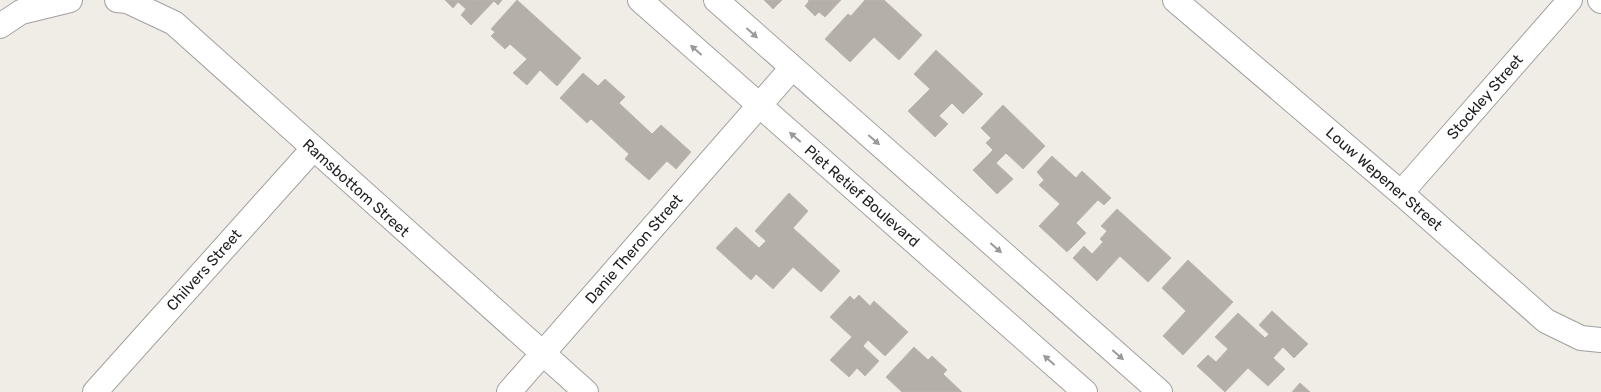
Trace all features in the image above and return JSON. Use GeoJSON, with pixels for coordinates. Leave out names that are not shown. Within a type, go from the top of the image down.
{"type":"FeatureCollection","features":[{"type":"Feature","properties":{"kind":"street"},"geometry":{"type":"LineString","coordinates":[[0,26],[21,12],[70,0]]}},
{"type":"Feature","properties":{"kind":"street","name":"Ramsbottom Street"},"geometry":{"type":"LineString","coordinates":[[117,0],[127,1],[174,23],[586,392]]}},
{"type":"Feature","properties":{"kind":"street","name":"Piet Retief Boulevard"},"geometry":{"type":"LineString","coordinates":[[640,0],[1085,392]]}},
{"type":"Feature","properties":{"kind":"street"},"geometry":{"type":"LineString","coordinates":[[716,0],[1160,392]]}},
{"type":"Feature","properties":{"kind":"street","name":"Louw Wepener Street"},"geometry":{"type":"LineString","coordinates":[[1175,0],[1401,193],[1546,321],[1581,338],[1601,340]]}},
{"type":"Feature","properties":{"kind":"street","name":"Stockley Street"},"geometry":{"type":"LineString","coordinates":[[1401,193],[1570,0]]}},
{"type":"Feature","properties":{"kind":"street","name":"Danie Theron Street"},"geometry":{"type":"LineString","coordinates":[[508,392],[792,68]]}},
{"type":"Feature","properties":{"kind":"street","name":"Chilvers Street"},"geometry":{"type":"LineString","coordinates":[[95,392],[313,149]]}},
{"type":"Feature","properties":{"kind":"building"},"geometry":{"type":"Polygon","coordinates":[[[445,0],[502,0],[498,5],[494,1],[471,25],[461,15],[466,9],[458,2],[453,8],[445,0]]]}},
{"type":"Feature","properties":{"kind":"building"},"geometry":{"type":"Polygon","coordinates":[[[517,0],[581,58],[557,86],[540,70],[527,85],[513,73],[527,59],[510,44],[505,49],[491,36],[495,32],[491,29],[517,0]]]}},
{"type":"Feature","properties":{"kind":"building"},"geometry":{"type":"Polygon","coordinates":[[[764,0],[782,0],[773,9],[764,0]]]}},
{"type":"Feature","properties":{"kind":"building"},"geometry":{"type":"Polygon","coordinates":[[[808,0],[841,0],[825,17],[819,12],[815,16],[805,6],[808,0]]]}},
{"type":"Feature","properties":{"kind":"building"},"geometry":{"type":"Polygon","coordinates":[[[865,0],[884,0],[922,35],[899,60],[874,37],[850,62],[825,39],[848,14],[851,16],[865,0]]]}},
{"type":"Feature","properties":{"kind":"building"},"geometry":{"type":"Polygon","coordinates":[[[936,50],[983,94],[963,114],[952,103],[939,116],[948,124],[935,137],[908,111],[930,89],[914,74],[936,50]]]}},
{"type":"Feature","properties":{"kind":"building"},"geometry":{"type":"Polygon","coordinates":[[[583,73],[598,86],[605,79],[625,97],[619,103],[652,134],[661,125],[691,152],[676,169],[667,161],[649,180],[625,159],[629,154],[591,119],[587,123],[560,98],[583,73]]]}},
{"type":"Feature","properties":{"kind":"building"},"geometry":{"type":"Polygon","coordinates":[[[1003,105],[1045,146],[1023,169],[1006,153],[996,163],[1013,179],[997,194],[973,170],[993,150],[986,143],[991,138],[981,128],[1003,105]]]}},
{"type":"Feature","properties":{"kind":"building"},"geometry":{"type":"Polygon","coordinates":[[[1052,156],[1076,178],[1082,171],[1111,198],[1104,205],[1098,200],[1076,223],[1086,233],[1067,252],[1039,226],[1060,204],[1039,185],[1044,180],[1037,172],[1052,156]]]}},
{"type":"Feature","properties":{"kind":"building"},"geometry":{"type":"Polygon","coordinates":[[[789,193],[808,211],[793,228],[840,271],[821,292],[793,267],[773,289],[756,274],[751,280],[716,248],[736,227],[759,248],[766,241],[755,231],[789,193]]]}},
{"type":"Feature","properties":{"kind":"building"},"geometry":{"type":"Polygon","coordinates":[[[1117,209],[1171,258],[1148,282],[1120,256],[1097,281],[1073,258],[1084,246],[1092,254],[1103,242],[1100,239],[1107,231],[1101,226],[1117,209]]]}},
{"type":"Feature","properties":{"kind":"building"},"geometry":{"type":"Polygon","coordinates":[[[1188,260],[1233,302],[1183,355],[1163,336],[1186,311],[1162,288],[1188,260]]]}},
{"type":"Feature","properties":{"kind":"building"},"geometry":{"type":"Polygon","coordinates":[[[859,295],[870,306],[874,301],[908,332],[885,356],[868,340],[863,346],[879,361],[865,376],[857,368],[849,377],[830,360],[852,337],[830,317],[850,296],[854,300],[859,295]]]}},
{"type":"Feature","properties":{"kind":"building"},"geometry":{"type":"Polygon","coordinates":[[[1272,311],[1308,344],[1294,358],[1283,347],[1273,358],[1285,369],[1268,386],[1248,368],[1225,392],[1197,366],[1208,355],[1216,362],[1228,349],[1215,337],[1238,313],[1265,338],[1269,334],[1259,325],[1272,311]]]}},
{"type":"Feature","properties":{"kind":"building"},"geometry":{"type":"Polygon","coordinates":[[[914,347],[928,360],[932,356],[947,370],[943,374],[962,392],[902,392],[886,377],[914,347]]]}},
{"type":"Feature","properties":{"kind":"building"},"geometry":{"type":"Polygon","coordinates":[[[1300,383],[1310,392],[1292,392],[1300,383]]]}}]}
